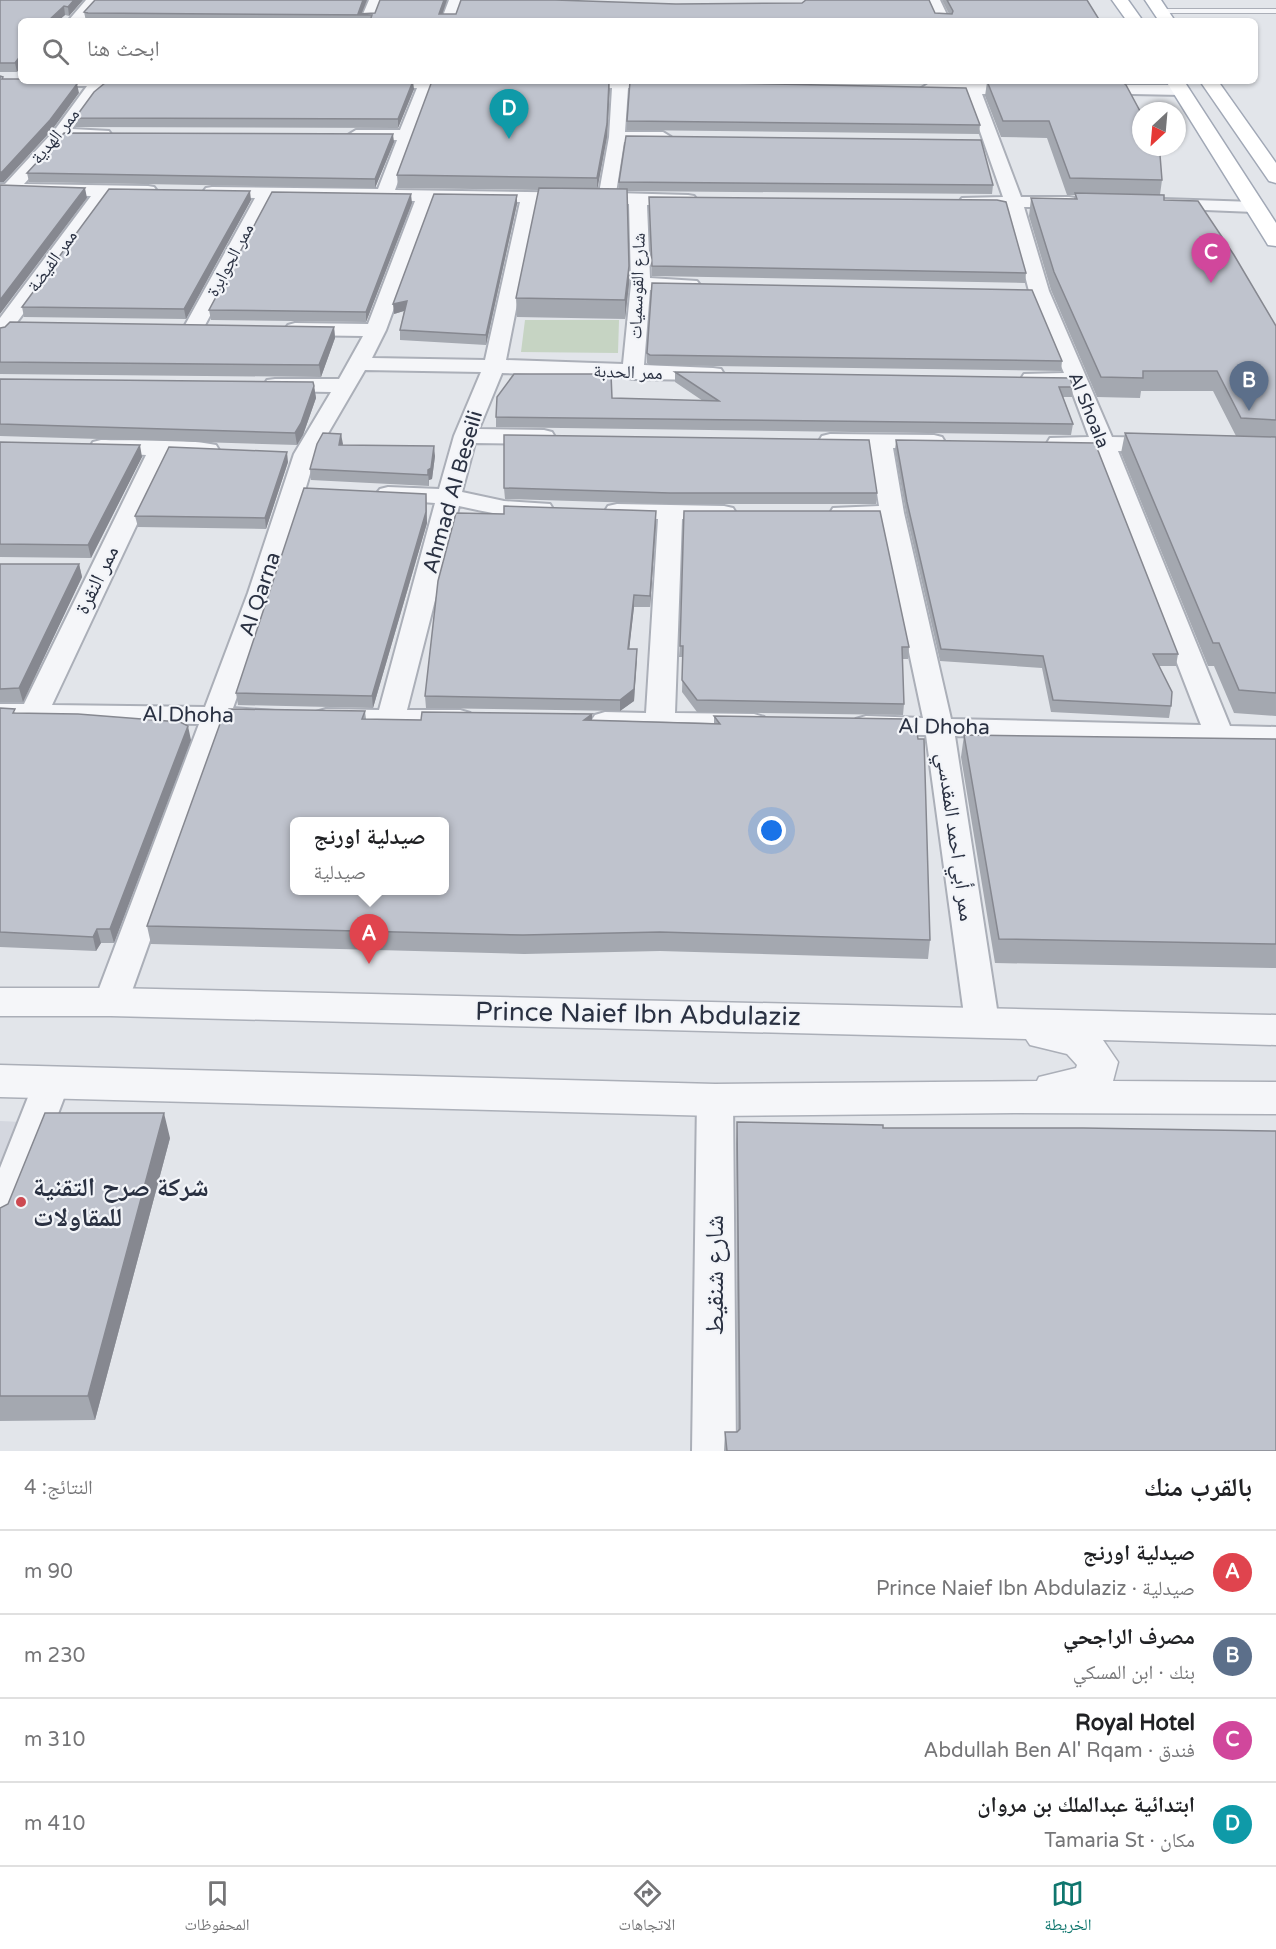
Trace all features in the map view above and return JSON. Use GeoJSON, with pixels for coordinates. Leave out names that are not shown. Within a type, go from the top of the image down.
{"type":"FeatureCollection","features":[{"type":"Feature","properties":{"kind":"main road"},"geometry":{"type":"LineString","coordinates":[[1120,0],[1133,18]]}},
{"type":"Feature","properties":{"kind":"main road"},"geometry":{"type":"LineString","coordinates":[[1211,84],[1276,177]]}},
{"type":"Feature","properties":{"kind":"main road"},"geometry":{"type":"LineString","coordinates":[[1178,86],[1276,240]]}},
{"type":"Feature","properties":{"kind":"street"},"geometry":{"type":"LineString","coordinates":[[78,18],[94,0]]}},
{"type":"Feature","properties":{"kind":"street"},"geometry":{"type":"LineString","coordinates":[[368,18],[376,0]]}},
{"type":"Feature","properties":{"kind":"street"},"geometry":{"type":"LineString","coordinates":[[449,18],[456,0]]}},
{"type":"Feature","properties":{"kind":"street"},"geometry":{"type":"LineString","coordinates":[[933,0],[942,18]]}},
{"type":"Feature","properties":{"kind":"street","name":"ممر الهدية"},"geometry":{"type":"LineString","coordinates":[[5,189],[60,134],[97,84]]}},
{"type":"Feature","properties":{"kind":"street"},"geometry":{"type":"LineString","coordinates":[[385,194],[425,84]]}},
{"type":"Feature","properties":{"kind":"street"},"geometry":{"type":"LineString","coordinates":[[561,84],[620,84],[617,137],[607,197]]}},
{"type":"Feature","properties":{"kind":"street"},"geometry":{"type":"LineString","coordinates":[[917,88],[972,85],[1043,90]]}},
{"type":"Feature","properties":{"kind":"street","name":"Al Shoala"},"geometry":{"type":"LineString","coordinates":[[972,85],[985,141],[1014,202],[1039,291],[1078,380],[1219,734]]}},
{"type":"Feature","properties":{"kind":"street"},"geometry":{"type":"LineString","coordinates":[[1078,90],[1178,86]]}},
{"type":"Feature","properties":{"kind":"street"},"geometry":{"type":"LineString","coordinates":[[60,134],[119,134]]}},
{"type":"Feature","properties":{"kind":"street"},"geometry":{"type":"LineString","coordinates":[[345,135],[405,135]]}},
{"type":"Feature","properties":{"kind":"street"},"geometry":{"type":"LineString","coordinates":[[617,137],[675,137]]}},
{"type":"Feature","properties":{"kind":"street"},"geometry":{"type":"LineString","coordinates":[[5,189],[162,191]]}},
{"type":"Feature","properties":{"kind":"street","name":"ممر الفيضة"},"geometry":{"type":"LineString","coordinates":[[2,329],[104,190]]}},
{"type":"Feature","properties":{"kind":"street"},"geometry":{"type":"LineString","coordinates":[[196,192],[709,200]]}},
{"type":"Feature","properties":{"kind":"street","name":"ممر الجوابرة"},"geometry":{"type":"LineString","coordinates":[[194,327],[266,194]]}},
{"type":"Feature","properties":{"kind":"street","name":"Al Qarna"},"geometry":{"type":"LineString","coordinates":[[111,1002],[217,716],[308,489],[294,454],[352,375],[376,330],[426,195]]}},
{"type":"Feature","properties":{"kind":"street","name":"Ahmad Al Beseili"},"geometry":{"type":"LineString","coordinates":[[391,718],[465,436],[494,366],[530,196]]}},
{"type":"Feature","properties":{"kind":"street","name":"شارع القوسميات"},"geometry":{"type":"LineString","coordinates":[[633,373],[641,284],[638,199]]}},
{"type":"Feature","properties":{"kind":"street"},"geometry":{"type":"LineString","coordinates":[[955,202],[1082,202]]}},
{"type":"Feature","properties":{"kind":"street"},"geometry":{"type":"LineString","coordinates":[[1140,204],[1254,207]]}},
{"type":"Feature","properties":{"kind":"street"},"geometry":{"type":"LineString","coordinates":[[641,284],[711,285]]}},
{"type":"Feature","properties":{"kind":"street"},"geometry":{"type":"LineString","coordinates":[[1015,291],[1039,291]]}},
{"type":"Feature","properties":{"kind":"street"},"geometry":{"type":"LineString","coordinates":[[2,329],[28,326]]}},
{"type":"Feature","properties":{"kind":"street"},"geometry":{"type":"LineString","coordinates":[[170,326],[217,327]]}},
{"type":"Feature","properties":{"kind":"street"},"geometry":{"type":"LineString","coordinates":[[274,328],[376,330]]}},
{"type":"Feature","properties":{"kind":"street","name":"ممر الحدبة"},"geometry":{"type":"LineString","coordinates":[[252,385],[352,375],[494,366],[633,373],[738,375]]}},
{"type":"Feature","properties":{"kind":"street"},"geometry":{"type":"LineString","coordinates":[[1008,379],[1078,380]]}},
{"type":"Feature","properties":{"kind":"street"},"geometry":{"type":"LineString","coordinates":[[465,436],[560,437]]}},
{"type":"Feature","properties":{"kind":"street"},"geometry":{"type":"LineString","coordinates":[[809,441],[950,442]]}},
{"type":"Feature","properties":{"kind":"street","name":"ممر أبي احمد المقدسي"},"geometry":{"type":"LineString","coordinates":[[880,442],[892,513],[939,727],[982,1022]]}},
{"type":"Feature","properties":{"kind":"street"},"geometry":{"type":"LineString","coordinates":[[1032,443],[1184,446]]}},
{"type":"Feature","properties":{"kind":"street"},"geometry":{"type":"LineString","coordinates":[[80,446],[227,451]]}},
{"type":"Feature","properties":{"kind":"street","name":"ممر النقرة"},"geometry":{"type":"LineString","coordinates":[[34,712],[90,568],[161,448]]}},
{"type":"Feature","properties":{"kind":"street"},"geometry":{"type":"LineString","coordinates":[[367,492],[450,497],[504,508],[563,510]]}},
{"type":"Feature","properties":{"kind":"street"},"geometry":{"type":"LineString","coordinates":[[599,511],[752,513]]}},
{"type":"Feature","properties":{"kind":"street"},"geometry":{"type":"LineString","coordinates":[[660,722],[670,513]]}},
{"type":"Feature","properties":{"kind":"street"},"geometry":{"type":"LineString","coordinates":[[822,513],[892,513]]}},
{"type":"Feature","properties":{"kind":"street","name":"Al Dhoha"},"geometry":{"type":"LineString","coordinates":[[0,712],[484,720]]}},
{"type":"Feature","properties":{"kind":"street"},"geometry":{"type":"LineString","coordinates":[[578,721],[776,724]]}},
{"type":"Feature","properties":{"kind":"street","name":"Al Dhoha"},"geometry":{"type":"LineString","coordinates":[[834,725],[1276,736]]}},
{"type":"Feature","properties":{"kind":"street","name":"Prince Naief Ibn Abdulaziz"},"geometry":{"type":"LineString","coordinates":[[0,1002],[111,1002],[1276,1030]]}},
{"type":"Feature","properties":{"kind":"street"},"geometry":{"type":"LineString","coordinates":[[982,1022],[1080,1042],[1098,1062],[1093,1080],[1014,1097]]}},
{"type":"Feature","properties":{"kind":"street"},"geometry":{"type":"LineString","coordinates":[[0,1081],[715,1100],[1014,1097],[1276,1098]]}},
{"type":"Feature","properties":{"kind":"street"},"geometry":{"type":"LineString","coordinates":[[0,1217],[52,1082]]}},
{"type":"Feature","properties":{"kind":"street","name":"شارع شنقيط"},"geometry":{"type":"LineString","coordinates":[[714,1451],[715,1100]]}},
{"type":"Feature","properties":{"kind":"lane"},"geometry":{"type":"LineString","coordinates":[[1160,11],[1276,11]]}},
{"type":"Feature","properties":{"kind":"shaded area"},"geometry":{"type":"Polygon","coordinates":[[[0,1121],[22,1122],[0,1181],[0,1121]]]}},
{"type":"Feature","properties":{"kind":"green space"},"geometry":{"type":"Polygon","coordinates":[[[525,320],[619,320],[618,353],[521,352],[525,320]]]}},
{"type":"Feature","properties":{"kind":"building"},"geometry":{"type":"Polygon","coordinates":[[[0,0],[74,0],[51,18],[18,18],[18,59],[15,63],[0,63],[0,0]]]}},
{"type":"Feature","properties":{"kind":"building"},"geometry":{"type":"Polygon","coordinates":[[[95,0],[363,0],[358,14],[375,13],[380,0],[444,0],[439,14],[456,14],[461,0],[676,4],[802,3],[806,0],[929,0],[935,13],[952,14],[953,11],[947,0],[1087,0],[1098,18],[371,18],[372,15],[84,12],[95,0]]]}},
{"type":"Feature","properties":{"kind":"building"},"geometry":{"type":"Polygon","coordinates":[[[0,76],[3,77],[2,79],[18,79],[18,84],[77,84],[50,120],[0,172],[0,76]]]}},
{"type":"Feature","properties":{"kind":"building"},"geometry":{"type":"Polygon","coordinates":[[[104,84],[412,84],[398,119],[75,118],[94,92],[104,84]]]}},
{"type":"Feature","properties":{"kind":"building"},"geometry":{"type":"Polygon","coordinates":[[[431,84],[609,84],[607,124],[597,178],[397,175],[431,84]]]}},
{"type":"Feature","properties":{"kind":"building"},"geometry":{"type":"Polygon","coordinates":[[[630,84],[774,84],[966,88],[980,125],[627,121],[630,84]]]}},
{"type":"Feature","properties":{"kind":"building"},"geometry":{"type":"Polygon","coordinates":[[[988,84],[1125,84],[1135,102],[1132,102],[1132,156],[1160,156],[1162,180],[1070,178],[1049,121],[1003,121],[988,84]]]}},
{"type":"Feature","properties":{"kind":"building"},"geometry":{"type":"Polygon","coordinates":[[[64,133],[393,134],[375,179],[27,173],[64,133]]]}},
{"type":"Feature","properties":{"kind":"building"},"geometry":{"type":"Polygon","coordinates":[[[626,136],[981,140],[993,185],[619,182],[626,136]]]}},
{"type":"Feature","properties":{"kind":"building"},"geometry":{"type":"Polygon","coordinates":[[[0,185],[85,188],[0,300],[0,185]]]}},
{"type":"Feature","properties":{"kind":"building"},"geometry":{"type":"Polygon","coordinates":[[[539,188],[627,189],[629,266],[625,300],[516,298],[539,188]]]}},
{"type":"Feature","properties":{"kind":"building"},"geometry":{"type":"Polygon","coordinates":[[[109,189],[250,191],[184,309],[22,307],[109,189]]]}},
{"type":"Feature","properties":{"kind":"building"},"geometry":{"type":"Polygon","coordinates":[[[272,192],[411,194],[366,312],[209,310],[272,192]]]}},
{"type":"Feature","properties":{"kind":"building"},"geometry":{"type":"Polygon","coordinates":[[[1075,193],[1164,195],[1164,200],[1198,201],[1234,255],[1276,326],[1276,420],[1241,418],[1217,371],[1143,371],[1143,378],[1101,377],[1054,272],[1031,198],[1077,199],[1075,193]]]}},
{"type":"Feature","properties":{"kind":"building"},"geometry":{"type":"Polygon","coordinates":[[[434,194],[517,195],[486,335],[400,330],[407,301],[393,304],[434,194]]]}},
{"type":"Feature","properties":{"kind":"building"},"geometry":{"type":"Polygon","coordinates":[[[649,197],[997,200],[1006,202],[1026,273],[652,266],[649,197]]]}},
{"type":"Feature","properties":{"kind":"building"},"geometry":{"type":"Polygon","coordinates":[[[652,283],[1032,290],[1062,361],[650,355],[647,353],[652,283]]]}},
{"type":"Feature","properties":{"kind":"building"},"geometry":{"type":"Polygon","coordinates":[[[10,322],[334,327],[319,365],[0,362],[0,328],[10,322]]]}},
{"type":"Feature","properties":{"kind":"building"},"geometry":{"type":"Polygon","coordinates":[[[675,372],[1070,378],[1073,387],[1059,387],[1073,424],[496,417],[497,397],[514,374],[611,374],[612,398],[719,401],[675,372]]]}},
{"type":"Feature","properties":{"kind":"building"},"geometry":{"type":"Polygon","coordinates":[[[0,379],[313,382],[314,386],[301,423],[295,433],[0,424],[0,379]]]}},
{"type":"Feature","properties":{"kind":"building"},"geometry":{"type":"Polygon","coordinates":[[[323,433],[341,434],[339,445],[434,446],[431,468],[428,470],[428,475],[310,469],[317,444],[323,433]]]}},
{"type":"Feature","properties":{"kind":"building"},"geometry":{"type":"Polygon","coordinates":[[[1125,433],[1276,437],[1276,693],[1239,690],[1219,643],[1213,643],[1125,433]]]}},
{"type":"Feature","properties":{"kind":"building"},"geometry":{"type":"Polygon","coordinates":[[[504,435],[869,440],[877,493],[670,493],[504,488],[504,435]]]}},
{"type":"Feature","properties":{"kind":"building"},"geometry":{"type":"Polygon","coordinates":[[[896,440],[1095,443],[1178,654],[1153,654],[1172,692],[1171,706],[1053,700],[1043,656],[941,649],[907,502],[896,440]]]}},
{"type":"Feature","properties":{"kind":"building"},"geometry":{"type":"Polygon","coordinates":[[[0,442],[140,445],[88,545],[0,544],[0,442]]]}},
{"type":"Feature","properties":{"kind":"building"},"geometry":{"type":"Polygon","coordinates":[[[169,447],[287,452],[265,518],[135,516],[169,447]]]}},
{"type":"Feature","properties":{"kind":"building"},"geometry":{"type":"Polygon","coordinates":[[[304,488],[426,494],[426,512],[372,696],[236,693],[304,488]]]}},
{"type":"Feature","properties":{"kind":"building"},"geometry":{"type":"Polygon","coordinates":[[[504,506],[656,511],[650,596],[634,595],[628,649],[637,649],[634,689],[620,700],[425,696],[438,581],[456,513],[504,514],[504,506]]]}},
{"type":"Feature","properties":{"kind":"building"},"geometry":{"type":"Polygon","coordinates":[[[684,511],[880,511],[909,647],[902,647],[904,704],[697,700],[682,680],[683,646],[680,646],[684,511]]]}},
{"type":"Feature","properties":{"kind":"building"},"geometry":{"type":"Polygon","coordinates":[[[0,564],[79,564],[19,688],[0,689],[0,564]]]}},
{"type":"Feature","properties":{"kind":"building"},"geometry":{"type":"Polygon","coordinates":[[[0,708],[15,709],[13,713],[78,714],[180,722],[188,726],[110,929],[97,929],[93,937],[0,932],[0,708]]]}},
{"type":"Feature","properties":{"kind":"building"},"geometry":{"type":"Polygon","coordinates":[[[229,709],[365,711],[362,719],[421,720],[422,712],[592,714],[584,720],[720,724],[714,716],[905,719],[905,726],[916,727],[918,739],[924,739],[930,940],[660,932],[523,935],[147,926],[221,721],[226,721],[229,709]]]}},
{"type":"Feature","properties":{"kind":"building"},"geometry":{"type":"Polygon","coordinates":[[[964,735],[1276,739],[1276,944],[999,939],[964,735]]]}},
{"type":"Feature","properties":{"kind":"building"},"geometry":{"type":"Polygon","coordinates":[[[45,1113],[164,1113],[88,1396],[0,1396],[0,1208],[8,1204],[45,1113]]]}},
{"type":"Feature","properties":{"kind":"building"},"geometry":{"type":"Polygon","coordinates":[[[737,1122],[883,1125],[883,1128],[1276,1131],[1276,1451],[727,1451],[725,1432],[737,1432],[740,1429],[737,1122]]]}},
{"type":"Feature","properties":{"kind":"place","name":"ابتدائية عبدالملك بن مروان"},"geometry":{"type":"Point","coordinates":[509,139]}},
{"type":"Feature","properties":{"kind":"place","name":"Royal Hotel"},"geometry":{"type":"Point","coordinates":[1211,283]}},
{"type":"Feature","properties":{"kind":"place","name":"مصرف الراجحي"},"geometry":{"type":"Point","coordinates":[1249,411]}},
{"type":"Feature","properties":{"kind":"place","name":"صيدلية اورنج"},"geometry":{"type":"Point","coordinates":[369,964]}},
{"type":"Feature","properties":{"kind":"place","name":"شركة صرح التقنية للمقاولات"},"geometry":{"type":"Point","coordinates":[21,1202]}}]}
